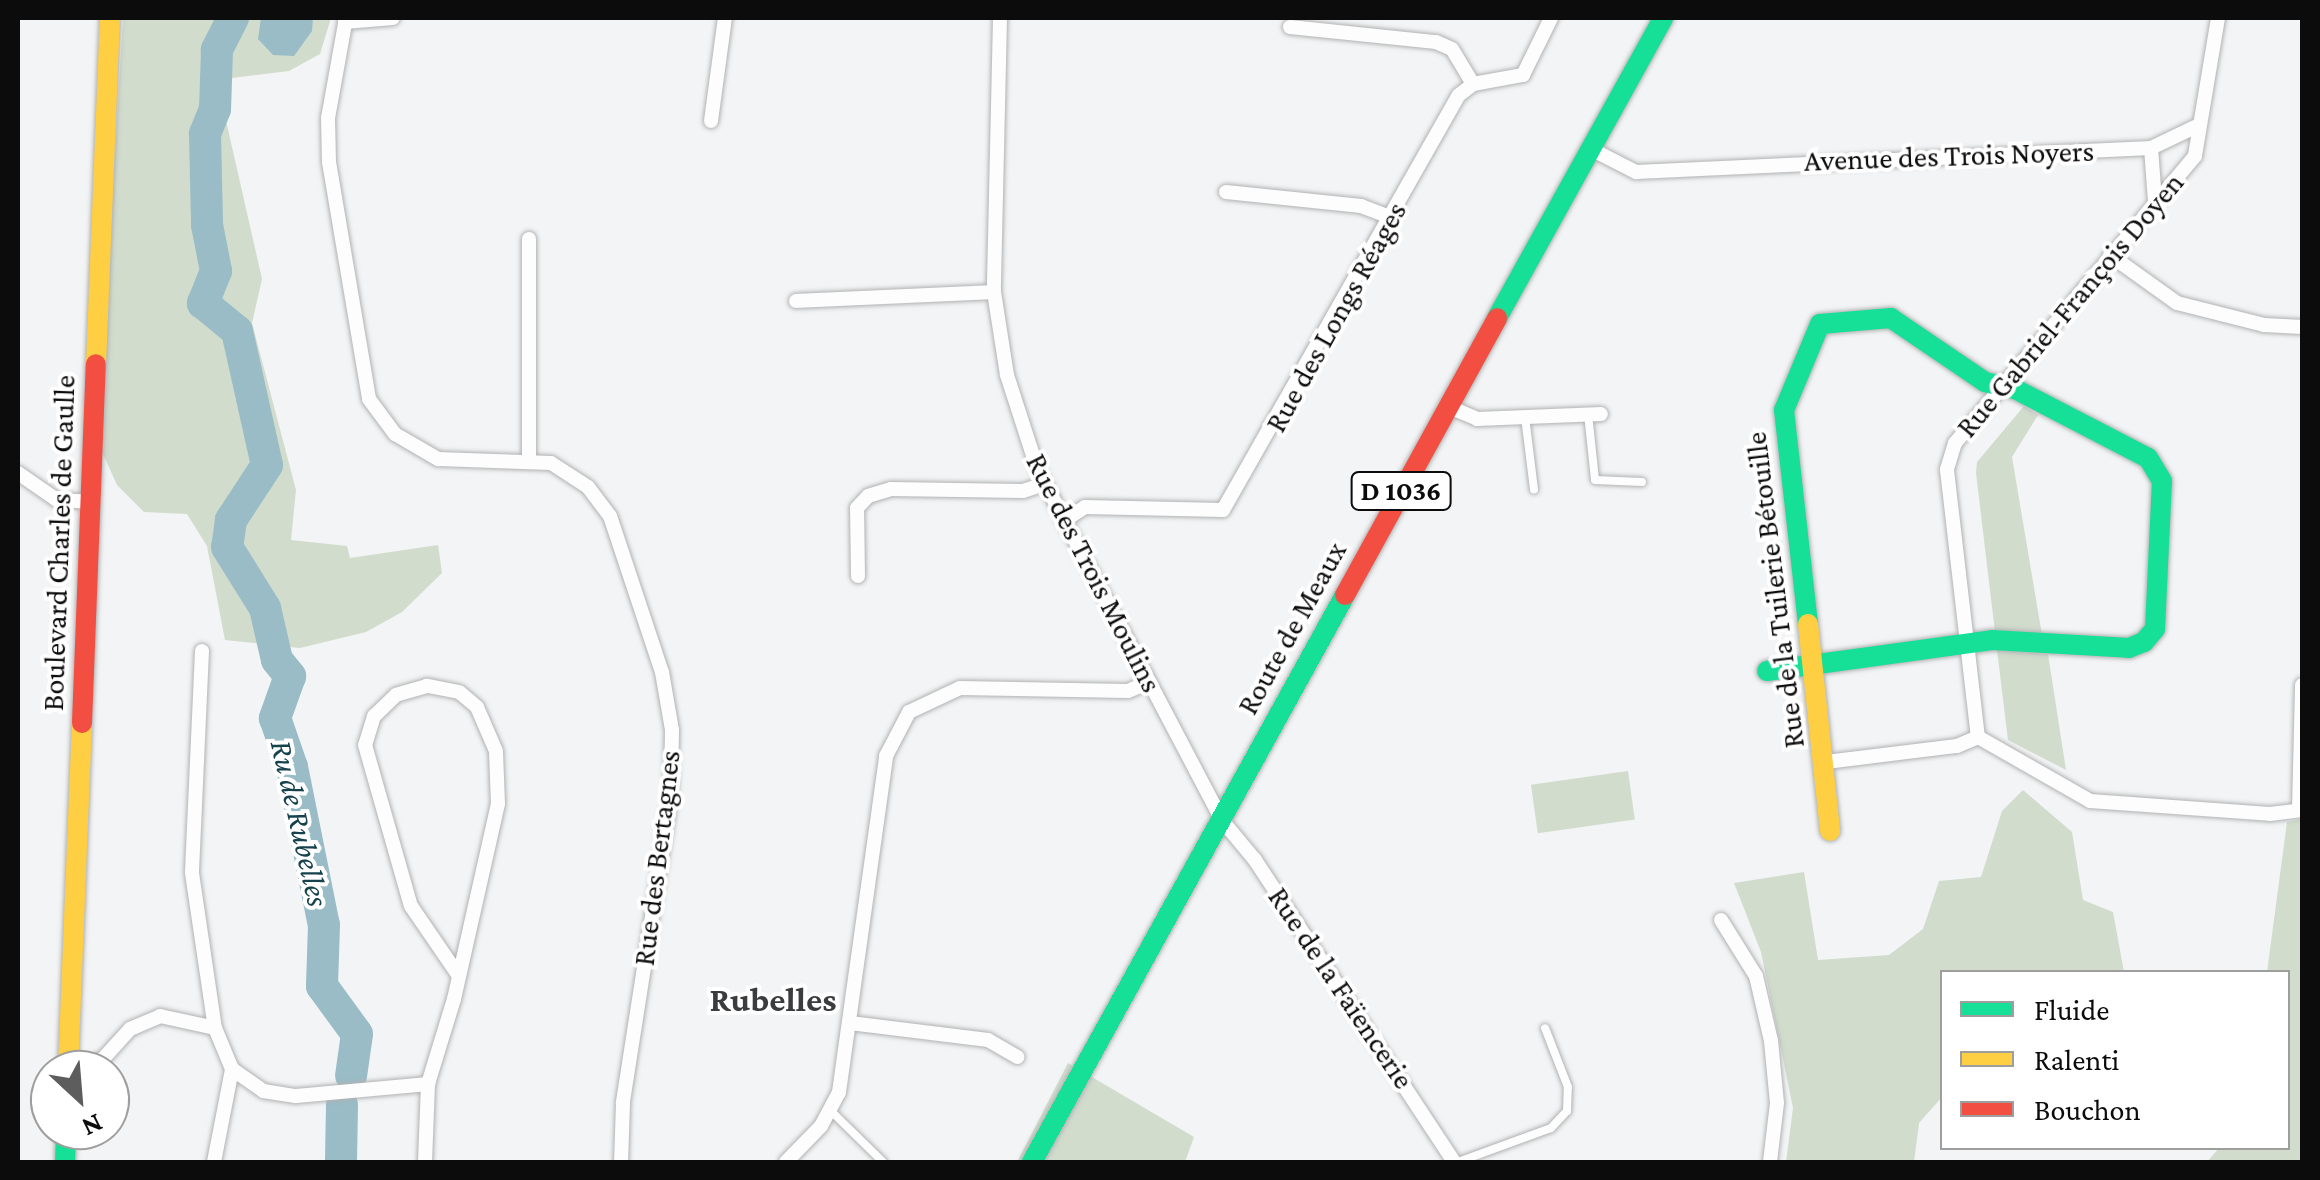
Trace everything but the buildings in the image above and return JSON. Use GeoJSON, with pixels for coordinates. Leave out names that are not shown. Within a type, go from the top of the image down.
{"type":"FeatureCollection","features":[{"type":"Feature","properties":{"kind":"street","name":"Boulevard Charles de Gaulle"},"geometry":{"type":"LineString","coordinates":[[69,1050],[110,18]]}},
{"type":"Feature","properties":{"kind":"street"},"geometry":{"type":"LineString","coordinates":[[346,20],[393,18]]}},
{"type":"Feature","properties":{"kind":"street"},"geometry":{"type":"LineString","coordinates":[[711,121],[725,18]]}},
{"type":"Feature","properties":{"kind":"street","name":"Rue des Trois Moulins"},"geometry":{"type":"LineString","coordinates":[[1000,18],[994,292],[1007,375],[1044,484],[1220,818]]}},
{"type":"Feature","properties":{"kind":"street"},"geometry":{"type":"LineString","coordinates":[[1290,27],[1436,42],[1452,50],[1473,84],[1523,75],[1550,18]]}},
{"type":"Feature","properties":{"kind":"street","name":"Route de Meaux"},"geometry":{"type":"LineString","coordinates":[[1032,1162],[1663,18]]}},
{"type":"Feature","properties":{"kind":"street"},"geometry":{"type":"LineString","coordinates":[[2195,127],[2218,18]]}},
{"type":"Feature","properties":{"kind":"street","name":"Rue des Bertagnes"},"geometry":{"type":"LineString","coordinates":[[346,20],[328,118],[329,162],[369,398],[395,434],[438,458],[528,459],[572,474],[610,516],[647,618],[672,730],[671,795],[623,1104],[621,1162]]}},
{"type":"Feature","properties":{"kind":"street","name":"Rue des Longs Réages"},"geometry":{"type":"LineString","coordinates":[[1065,520],[1084,507],[1223,510],[1459,95],[1473,84]]}},
{"type":"Feature","properties":{"kind":"street","name":"Avenue des Trois Noyers"},"geometry":{"type":"LineString","coordinates":[[1591,149],[1636,172],[2151,148],[2195,127]]}},
{"type":"Feature","properties":{"kind":"street","name":"Rue Gabriel-François Doyen"},"geometry":{"type":"LineString","coordinates":[[1978,737],[1948,457],[2004,384],[2195,156],[2195,127]]}},
{"type":"Feature","properties":{"kind":"street"},"geometry":{"type":"LineString","coordinates":[[2151,148],[2155,201]]}},
{"type":"Feature","properties":{"kind":"street"},"geometry":{"type":"LineString","coordinates":[[1226,192],[1361,206],[1392,218]]}},
{"type":"Feature","properties":{"kind":"street"},"geometry":{"type":"LineString","coordinates":[[528,459],[529,239]]}},
{"type":"Feature","properties":{"kind":"street"},"geometry":{"type":"LineString","coordinates":[[2110,255],[2177,303],[2264,325],[2302,327]]}},
{"type":"Feature","properties":{"kind":"street"},"geometry":{"type":"LineString","coordinates":[[796,302],[994,292]]}},
{"type":"Feature","properties":{"kind":"street","name":"Rue de la Tuilerie Bétouille"},"geometry":{"type":"LineString","coordinates":[[1830,830],[1826,762],[1784,410],[1813,334],[1835,320],[1892,318],[1985,382],[2004,384],[2148,458],[2162,480],[2154,629],[2130,648],[1992,640],[1968,644]]}},
{"type":"Feature","properties":{"kind":"street"},"geometry":{"type":"LineString","coordinates":[[1447,406],[1477,419],[1595,414]]}},
{"type":"Feature","properties":{"kind":"street"},"geometry":{"type":"LineString","coordinates":[[18,473],[56,500],[91,502]]}},
{"type":"Feature","properties":{"kind":"street"},"geometry":{"type":"LineString","coordinates":[[858,576],[857,508],[868,496],[891,489],[1023,491],[1044,484]]}},
{"type":"Feature","properties":{"kind":"street"},"geometry":{"type":"LineString","coordinates":[[1767,671],[1968,644]]}},
{"type":"Feature","properties":{"kind":"street"},"geometry":{"type":"LineString","coordinates":[[202,651],[192,873],[215,1028],[232,1069],[263,1091],[296,1096],[428,1084]]}},
{"type":"Feature","properties":{"kind":"street"},"geometry":{"type":"LineString","coordinates":[[786,1162],[831,1111],[850,1023],[886,756],[910,712],[960,688],[1128,691],[1148,682]]}},
{"type":"Feature","properties":{"kind":"street"},"geometry":{"type":"LineString","coordinates":[[1978,737],[2070,792],[2127,804],[2301,810],[2302,685]]}},
{"type":"Feature","properties":{"kind":"street"},"geometry":{"type":"LineString","coordinates":[[425,1162],[428,1084],[459,976],[498,804],[496,751],[477,707],[459,692],[426,686],[396,695],[374,716],[365,745],[411,906],[459,976]]}},
{"type":"Feature","properties":{"kind":"street","name":"Rue de la Tuilerie Bétouille"},"geometry":{"type":"LineString","coordinates":[[1826,762],[1956,746],[1978,737]]}},
{"type":"Feature","properties":{"kind":"street","name":"Rue de la Faïencerie"},"geometry":{"type":"LineString","coordinates":[[1220,818],[1255,860],[1456,1162]]}},
{"type":"Feature","properties":{"kind":"street"},"geometry":{"type":"LineString","coordinates":[[1722,920],[1756,976],[1771,1041],[1777,1103],[1770,1162]]}},
{"type":"Feature","properties":{"kind":"street"},"geometry":{"type":"LineString","coordinates":[[111,1050],[130,1029],[160,1016],[215,1028]]}},
{"type":"Feature","properties":{"kind":"street"},"geometry":{"type":"LineString","coordinates":[[850,1023],[988,1040],[1017,1057]]}},
{"type":"Feature","properties":{"kind":"street"},"geometry":{"type":"LineString","coordinates":[[214,1162],[232,1069]]}},
{"type":"Feature","properties":{"kind":"lane"},"geometry":{"type":"LineString","coordinates":[[1595,414],[1594,480],[1642,482]]}},
{"type":"Feature","properties":{"kind":"lane"},"geometry":{"type":"LineString","coordinates":[[1525,417],[1534,489]]}},
{"type":"Feature","properties":{"kind":"lane"},"geometry":{"type":"LineString","coordinates":[[1456,1162],[1550,1128],[1567,1111],[1568,1087],[1545,1028]]}},
{"type":"Feature","properties":{"kind":"lane"},"geometry":{"type":"LineString","coordinates":[[831,1111],[883,1162]]}},
{"type":"Feature","properties":{"kind":"green space"},"geometry":{"type":"Polygon","coordinates":[[[123,18],[331,18],[320,54],[289,71],[232,78],[222,103],[262,279],[252,323],[296,490],[291,540],[347,546],[350,558],[438,545],[442,573],[402,612],[366,632],[300,648],[225,640],[207,546],[187,514],[144,512],[117,485],[98,443],[123,18]]]}},
{"type":"Feature","properties":{"kind":"green space"},"geometry":{"type":"Polygon","coordinates":[[[2024,406],[2038,415],[2012,457],[2042,635],[1995,632],[1976,473],[1977,462],[2024,406]]]}},
{"type":"Feature","properties":{"kind":"green space"},"geometry":{"type":"Polygon","coordinates":[[[1997,650],[2048,654],[2066,770],[2008,740],[1997,650]]]}},
{"type":"Feature","properties":{"kind":"green space"},"geometry":{"type":"Polygon","coordinates":[[[1628,771],[1635,820],[1538,833],[1531,785],[1628,771]]]}},
{"type":"Feature","properties":{"kind":"green space"},"geometry":{"type":"Polygon","coordinates":[[[2023,790],[2072,832],[2083,900],[2113,912],[2124,970],[1940,970],[1940,1099],[1919,1123],[1914,1162],[1786,1162],[1793,1108],[1761,952],[1734,883],[1804,872],[1818,960],[1889,955],[1923,929],[1939,881],[1981,877],[2002,811],[2023,790]]]}},
{"type":"Feature","properties":{"kind":"green space"},"geometry":{"type":"Polygon","coordinates":[[[2302,819],[2302,1162],[2207,1162],[2217,1150],[2290,1150],[2290,970],[2267,970],[2287,822],[2302,819]]]}},
{"type":"Feature","properties":{"kind":"green space"},"geometry":{"type":"Polygon","coordinates":[[[1068,1063],[1194,1137],[1185,1162],[1017,1162],[1068,1063]]]}},
{"type":"Feature","properties":{"kind":"water"},"geometry":{"type":"Polygon","coordinates":[[[261,18],[313,18],[312,31],[294,56],[273,55],[258,39],[261,18]]]}},
{"type":"Feature","properties":{"kind":"waterway","name":"Ru de Rubelles"},"geometry":{"type":"LineString","coordinates":[[233,18],[217,50],[215,109],[205,134],[207,225],[216,271],[203,303],[237,331],[267,465],[231,520],[227,547],[265,608],[277,660],[290,676],[275,718],[292,767],[324,925],[322,986],[357,1034],[351,1076]]}},
{"type":"Feature","properties":{"kind":"waterway","name":"Ru de Rubelles"},"geometry":{"type":"LineString","coordinates":[[341,1162],[342,1105]]}},
{"type":"Feature","properties":{"kind":"traffic: fast"},"geometry":{"type":"LineString","coordinates":[[1497,318],[1663,18]]}},
{"type":"Feature","properties":{"kind":"traffic: fast"},"geometry":{"type":"LineString","coordinates":[[1767,671],[1992,640],[2129,648],[2144,642],[2155,629],[2162,481],[2148,458],[2015,389],[1985,382],[1891,318],[1820,324],[1784,410],[1808,624]]}},
{"type":"Feature","properties":{"kind":"traffic: fast"},"geometry":{"type":"LineString","coordinates":[[1032,1162],[1345,595]]}},
{"type":"Feature","properties":{"kind":"traffic: fast"},"geometry":{"type":"LineString","coordinates":[[65,1150],[65,1162]]}},
{"type":"Feature","properties":{"kind":"traffic: slow"},"geometry":{"type":"LineString","coordinates":[[96,364],[110,18]]}},
{"type":"Feature","properties":{"kind":"traffic: slow"},"geometry":{"type":"LineString","coordinates":[[1808,624],[1830,831]]}},
{"type":"Feature","properties":{"kind":"traffic: slow"},"geometry":{"type":"LineString","coordinates":[[69,1050],[82,723]]}},
{"type":"Feature","properties":{"kind":"traffic: jam"},"geometry":{"type":"LineString","coordinates":[[1345,595],[1497,318]]}},
{"type":"Feature","properties":{"kind":"traffic: jam"},"geometry":{"type":"LineString","coordinates":[[82,723],[96,364]]}},
{"type":"Feature","properties":{"kind":"district","name":"Rubelles"},"geometry":{"type":"Point","coordinates":[773,1000]}}]}
